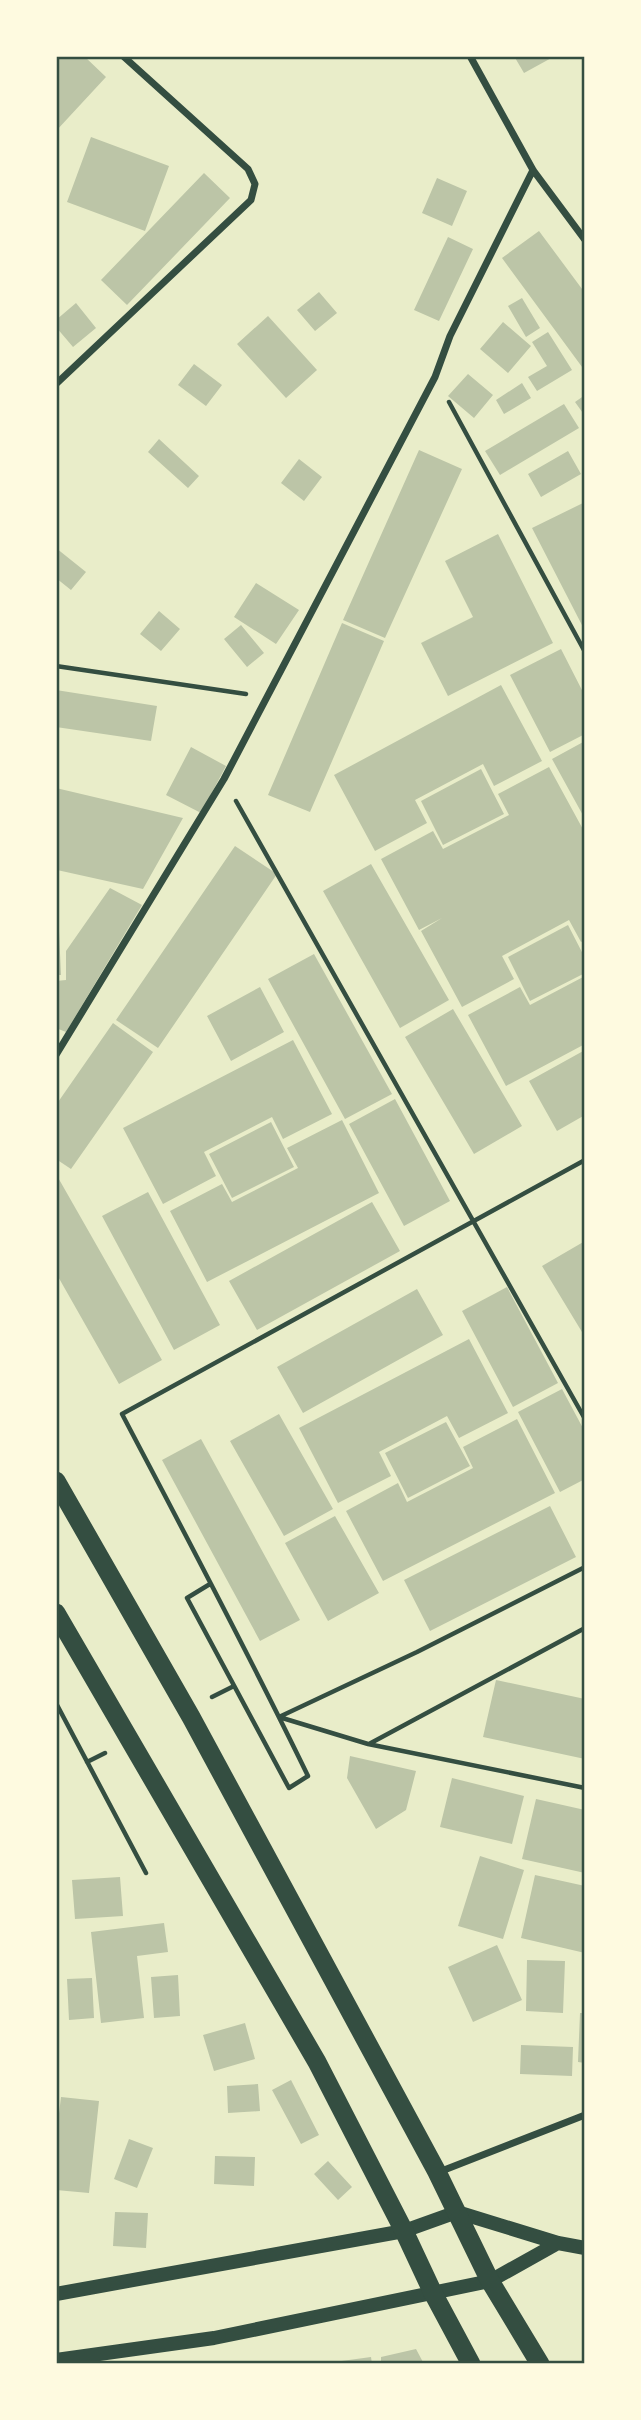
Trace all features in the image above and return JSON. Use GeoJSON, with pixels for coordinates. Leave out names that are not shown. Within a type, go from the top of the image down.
{"type":"FeatureCollection","features":[{"type":"Feature","properties":{"kind":"highway"},"geometry":{"type":"LineString","coordinates":[[56,1481],[191,1717],[437,2172],[490,2281],[540,2364]]}},
{"type":"Feature","properties":{"kind":"highway"},"geometry":{"type":"LineString","coordinates":[[56,1613],[317,2062],[471,2364]]}},
{"type":"Feature","properties":{"kind":"main road"},"geometry":{"type":"LineString","coordinates":[[56,2294],[404,2231],[457,2212],[558,2243],[585,2248]]}},
{"type":"Feature","properties":{"kind":"main road"},"geometry":{"type":"LineString","coordinates":[[56,2360],[214,2338],[490,2281],[558,2243]]}},
{"type":"Feature","properties":{"kind":"street"},"geometry":{"type":"LineString","coordinates":[[56,384],[251,200],[255,184],[248,169],[123,56]]}},
{"type":"Feature","properties":{"kind":"street"},"geometry":{"type":"LineString","coordinates":[[470,56],[533,170],[585,240]]}},
{"type":"Feature","properties":{"kind":"street"},"geometry":{"type":"LineString","coordinates":[[56,1055],[223,779],[435,377],[450,336],[533,170]]}},
{"type":"Feature","properties":{"kind":"street"},"geometry":{"type":"LineString","coordinates":[[437,2172],[585,2115]]}},
{"type":"Feature","properties":{"kind":"path"},"geometry":{"type":"LineString","coordinates":[[435,377],[585,652]]}},
{"type":"Feature","properties":{"kind":"path"},"geometry":{"type":"LineString","coordinates":[[56,666],[266,697]]}},
{"type":"Feature","properties":{"kind":"path"},"geometry":{"type":"LineString","coordinates":[[223,779],[585,1419]]}},
{"type":"Feature","properties":{"kind":"path"},"geometry":{"type":"LineString","coordinates":[[211,1584],[187,1598],[289,1788],[308,1776],[211,1584],[122,1414],[585,1160]]}},
{"type":"Feature","properties":{"kind":"path"},"geometry":{"type":"LineString","coordinates":[[279,1717],[417,1652],[585,1567]]}},
{"type":"Feature","properties":{"kind":"path"},"geometry":{"type":"LineString","coordinates":[[368,1744],[585,1628]]}},
{"type":"Feature","properties":{"kind":"path"},"geometry":{"type":"LineString","coordinates":[[56,1703],[146,1873]]}},
{"type":"Feature","properties":{"kind":"path"},"geometry":{"type":"LineString","coordinates":[[279,1717],[368,1744],[585,1788]]}},
{"type":"Feature","properties":{"kind":"building"},"geometry":{"type":"Polygon","coordinates":[[[56,56],[84,56],[106,77],[56,131],[56,56]]]}},
{"type":"Feature","properties":{"kind":"building"},"geometry":{"type":"Polygon","coordinates":[[[514,56],[555,56],[524,73],[514,56]]]}},
{"type":"Feature","properties":{"kind":"building"},"geometry":{"type":"Polygon","coordinates":[[[91,137],[169,166],[145,231],[67,202],[91,137]]]}},
{"type":"Feature","properties":{"kind":"building"},"geometry":{"type":"Polygon","coordinates":[[[204,173],[230,198],[127,305],[101,280],[204,173]]]}},
{"type":"Feature","properties":{"kind":"building"},"geometry":{"type":"Polygon","coordinates":[[[437,178],[467,191],[452,226],[422,213],[437,178]]]}},
{"type":"Feature","properties":{"kind":"building"},"geometry":{"type":"Polygon","coordinates":[[[539,231],[585,293],[585,371],[502,258],[539,231]]]}},
{"type":"Feature","properties":{"kind":"building"},"geometry":{"type":"Polygon","coordinates":[[[448,237],[473,249],[439,321],[414,310],[448,237]]]}},
{"type":"Feature","properties":{"kind":"building"},"geometry":{"type":"Polygon","coordinates":[[[319,292],[337,313],[315,331],[297,310],[319,292]]]}},
{"type":"Feature","properties":{"kind":"building"},"geometry":{"type":"Polygon","coordinates":[[[522,298],[540,328],[526,337],[508,306],[522,298]]]}},
{"type":"Feature","properties":{"kind":"building"},"geometry":{"type":"Polygon","coordinates":[[[76,303],[96,328],[73,347],[56,327],[56,320],[76,303]]]}},
{"type":"Feature","properties":{"kind":"building"},"geometry":{"type":"Polygon","coordinates":[[[268,316],[317,370],[286,398],[237,344],[268,316]]]}},
{"type":"Feature","properties":{"kind":"building"},"geometry":{"type":"Polygon","coordinates":[[[503,322],[531,346],[508,373],[480,349],[503,322]]]}},
{"type":"Feature","properties":{"kind":"building"},"geometry":{"type":"Polygon","coordinates":[[[548,332],[572,370],[537,391],[528,377],[547,366],[532,342],[548,332]]]}},
{"type":"Feature","properties":{"kind":"building"},"geometry":{"type":"Polygon","coordinates":[[[194,364],[222,385],[206,406],[178,385],[194,364]]]}},
{"type":"Feature","properties":{"kind":"building"},"geometry":{"type":"Polygon","coordinates":[[[468,374],[493,395],[474,418],[448,396],[468,374]]]}},
{"type":"Feature","properties":{"kind":"building"},"geometry":{"type":"Polygon","coordinates":[[[522,383],[531,398],[504,414],[496,400],[522,383]]]}},
{"type":"Feature","properties":{"kind":"building"},"geometry":{"type":"Polygon","coordinates":[[[585,395],[585,416],[575,402],[585,395]]]}},
{"type":"Feature","properties":{"kind":"building"},"geometry":{"type":"Polygon","coordinates":[[[564,404],[579,428],[500,475],[485,451],[564,404]]]}},
{"type":"Feature","properties":{"kind":"building"},"geometry":{"type":"Polygon","coordinates":[[[159,439],[199,476],[188,488],[148,452],[159,439]]]}},
{"type":"Feature","properties":{"kind":"building"},"geometry":{"type":"Polygon","coordinates":[[[419,450],[462,469],[385,638],[343,620],[419,450]]]}},
{"type":"Feature","properties":{"kind":"building"},"geometry":{"type":"Polygon","coordinates":[[[568,451],[581,474],[541,497],[528,474],[568,451]]]}},
{"type":"Feature","properties":{"kind":"building"},"geometry":{"type":"Polygon","coordinates":[[[299,459],[322,477],[304,501],[281,483],[299,459]]]}},
{"type":"Feature","properties":{"kind":"building"},"geometry":{"type":"Polygon","coordinates":[[[583,503],[585,506],[585,631],[532,528],[583,503]]]}},
{"type":"Feature","properties":{"kind":"building"},"geometry":{"type":"Polygon","coordinates":[[[498,534],[553,643],[448,696],[421,643],[473,617],[445,561],[498,534]]]}},
{"type":"Feature","properties":{"kind":"building"},"geometry":{"type":"Polygon","coordinates":[[[56,548],[86,572],[71,590],[56,578],[56,548]]]}},
{"type":"Feature","properties":{"kind":"building"},"geometry":{"type":"Polygon","coordinates":[[[256,583],[299,610],[276,644],[234,617],[256,583]]]}},
{"type":"Feature","properties":{"kind":"building"},"geometry":{"type":"Polygon","coordinates":[[[159,611],[180,629],[161,651],[140,634],[159,611]]]}},
{"type":"Feature","properties":{"kind":"building"},"geometry":{"type":"Polygon","coordinates":[[[342,623],[384,641],[310,812],[268,795],[342,623]]]}},
{"type":"Feature","properties":{"kind":"building"},"geometry":{"type":"Polygon","coordinates":[[[241,625],[264,653],[247,667],[224,639],[241,625]]]}},
{"type":"Feature","properties":{"kind":"building"},"geometry":{"type":"Polygon","coordinates":[[[561,649],[585,696],[585,734],[550,752],[510,675],[561,649]]]}},
{"type":"Feature","properties":{"kind":"building"},"geometry":{"type":"Polygon","coordinates":[[[501,685],[542,761],[494,786],[483,764],[415,800],[427,823],[375,851],[334,775],[501,685]]]}},
{"type":"Feature","properties":{"kind":"building"},"geometry":{"type":"Polygon","coordinates":[[[56,690],[157,706],[151,741],[56,727],[56,690]]]}},
{"type":"Feature","properties":{"kind":"building"},"geometry":{"type":"Polygon","coordinates":[[[585,741],[585,819],[552,759],[585,741]]]}},
{"type":"Feature","properties":{"kind":"building"},"geometry":{"type":"Polygon","coordinates":[[[191,747],[226,766],[201,813],[166,795],[191,747]]]}},
{"type":"Feature","properties":{"kind":"building"},"geometry":{"type":"Polygon","coordinates":[[[549,767],[585,833],[585,940],[581,942],[569,920],[502,956],[514,979],[462,1007],[421,931],[442,918],[419,930],[381,859],[433,831],[443,849],[509,815],[498,794],[549,767]]]}},
{"type":"Feature","properties":{"kind":"building"},"geometry":{"type":"Polygon","coordinates":[[[481,769],[504,814],[443,845],[421,801],[481,769]]]}},
{"type":"Feature","properties":{"kind":"building"},"geometry":{"type":"Polygon","coordinates":[[[56,788],[183,818],[143,889],[57,870],[56,788]]]}},
{"type":"Feature","properties":{"kind":"building"},"geometry":{"type":"Polygon","coordinates":[[[235,846],[277,874],[158,1048],[116,1020],[235,846]]]}},
{"type":"Feature","properties":{"kind":"building"},"geometry":{"type":"Polygon","coordinates":[[[371,864],[449,1000],[400,1028],[323,891],[371,864]]]}},
{"type":"Feature","properties":{"kind":"building"},"geometry":{"type":"Polygon","coordinates":[[[110,888],[142,905],[66,1032],[56,1028],[56,981],[66,980],[66,951],[110,888]]]}},
{"type":"Feature","properties":{"kind":"building"},"geometry":{"type":"Polygon","coordinates":[[[58,909],[61,975],[56,975],[58,909]]]}},
{"type":"Feature","properties":{"kind":"building"},"geometry":{"type":"Polygon","coordinates":[[[568,925],[585,958],[585,973],[530,1001],[508,957],[568,925]]]}},
{"type":"Feature","properties":{"kind":"building"},"geometry":{"type":"Polygon","coordinates":[[[314,954],[392,1094],[345,1119],[268,979],[314,954]]]}},
{"type":"Feature","properties":{"kind":"building"},"geometry":{"type":"Polygon","coordinates":[[[585,976],[585,1044],[506,1086],[468,1015],[520,987],[530,1005],[585,976]]]}},
{"type":"Feature","properties":{"kind":"building"},"geometry":{"type":"Polygon","coordinates":[[[260,987],[284,1032],[231,1061],[207,1016],[260,987]]]}},
{"type":"Feature","properties":{"kind":"building"},"geometry":{"type":"Polygon","coordinates":[[[453,1009],[522,1126],[474,1154],[405,1037],[453,1009]]]}},
{"type":"Feature","properties":{"kind":"building"},"geometry":{"type":"Polygon","coordinates":[[[113,1023],[153,1052],[71,1169],[56,1159],[56,1105],[113,1023]]]}},
{"type":"Feature","properties":{"kind":"building"},"geometry":{"type":"Polygon","coordinates":[[[293,1040],[332,1114],[283,1139],[272,1117],[204,1152],[216,1176],[163,1204],[123,1128],[293,1040]]]}},
{"type":"Feature","properties":{"kind":"building"},"geometry":{"type":"Polygon","coordinates":[[[585,1050],[585,1115],[557,1131],[529,1081],[585,1050]]]}},
{"type":"Feature","properties":{"kind":"building"},"geometry":{"type":"Polygon","coordinates":[[[395,1099],[450,1201],[404,1226],[349,1124],[395,1099]]]}},
{"type":"Feature","properties":{"kind":"building"},"geometry":{"type":"Polygon","coordinates":[[[342,1120],[379,1193],[207,1282],[170,1211],[222,1184],[232,1202],[298,1168],[287,1148],[342,1120]]]}},
{"type":"Feature","properties":{"kind":"building"},"geometry":{"type":"Polygon","coordinates":[[[271,1122],[294,1167],[232,1198],[209,1154],[271,1122]]]}},
{"type":"Feature","properties":{"kind":"building"},"geometry":{"type":"Polygon","coordinates":[[[56,1174],[162,1360],[119,1384],[56,1273],[56,1174]]]}},
{"type":"Feature","properties":{"kind":"building"},"geometry":{"type":"Polygon","coordinates":[[[148,1192],[220,1325],[174,1350],[102,1216],[148,1192]]]}},
{"type":"Feature","properties":{"kind":"building"},"geometry":{"type":"Polygon","coordinates":[[[372,1202],[400,1251],[257,1330],[229,1281],[372,1202]]]}},
{"type":"Feature","properties":{"kind":"building"},"geometry":{"type":"Polygon","coordinates":[[[585,1241],[585,1337],[542,1266],[585,1241]]]}},
{"type":"Feature","properties":{"kind":"building"},"geometry":{"type":"Polygon","coordinates":[[[507,1287],[558,1383],[513,1407],[462,1311],[507,1287]]]}},
{"type":"Feature","properties":{"kind":"building"},"geometry":{"type":"Polygon","coordinates":[[[417,1289],[443,1335],[303,1413],[277,1367],[417,1289]]]}},
{"type":"Feature","properties":{"kind":"building"},"geometry":{"type":"Polygon","coordinates":[[[469,1339],[508,1413],[459,1438],[447,1416],[379,1452],[391,1476],[338,1503],[299,1428],[469,1339]]]}},
{"type":"Feature","properties":{"kind":"building"},"geometry":{"type":"Polygon","coordinates":[[[562,1389],[585,1432],[585,1479],[560,1492],[518,1412],[562,1389]]]}},
{"type":"Feature","properties":{"kind":"building"},"geometry":{"type":"Polygon","coordinates":[[[279,1414],[333,1509],[284,1536],[230,1441],[279,1414]]]}},
{"type":"Feature","properties":{"kind":"building"},"geometry":{"type":"Polygon","coordinates":[[[517,1419],[555,1493],[383,1581],[346,1511],[398,1483],[407,1502],[473,1468],[463,1447],[517,1419]]]}},
{"type":"Feature","properties":{"kind":"building"},"geometry":{"type":"Polygon","coordinates":[[[446,1422],[470,1466],[408,1498],[385,1453],[446,1422]]]}},
{"type":"Feature","properties":{"kind":"building"},"geometry":{"type":"Polygon","coordinates":[[[201,1439],[300,1620],[260,1641],[162,1460],[201,1439]]]}},
{"type":"Feature","properties":{"kind":"building"},"geometry":{"type":"Polygon","coordinates":[[[550,1506],[576,1557],[430,1631],[404,1580],[550,1506]]]}},
{"type":"Feature","properties":{"kind":"building"},"geometry":{"type":"Polygon","coordinates":[[[335,1516],[379,1593],[328,1621],[285,1543],[335,1516]]]}},
{"type":"Feature","properties":{"kind":"building"},"geometry":{"type":"Polygon","coordinates":[[[496,1680],[585,1699],[585,1759],[483,1737],[496,1680]]]}},
{"type":"Feature","properties":{"kind":"building"},"geometry":{"type":"Polygon","coordinates":[[[350,1756],[416,1771],[406,1810],[376,1829],[347,1778],[350,1756]]]}},
{"type":"Feature","properties":{"kind":"building"},"geometry":{"type":"Polygon","coordinates":[[[452,1778],[524,1796],[512,1844],[440,1827],[452,1778]]]}},
{"type":"Feature","properties":{"kind":"building"},"geometry":{"type":"Polygon","coordinates":[[[536,1799],[585,1810],[585,1873],[522,1859],[536,1799]]]}},
{"type":"Feature","properties":{"kind":"building"},"geometry":{"type":"Polygon","coordinates":[[[480,1856],[524,1870],[503,1939],[458,1926],[480,1856]]]}},
{"type":"Feature","properties":{"kind":"building"},"geometry":{"type":"Polygon","coordinates":[[[535,1875],[585,1886],[585,1953],[521,1938],[535,1875]]]}},
{"type":"Feature","properties":{"kind":"building"},"geometry":{"type":"Polygon","coordinates":[[[120,1877],[123,1916],[75,1919],[72,1880],[120,1877]]]}},
{"type":"Feature","properties":{"kind":"building"},"geometry":{"type":"Polygon","coordinates":[[[164,1923],[168,1952],[137,1956],[144,2018],[101,2023],[91,1932],[164,1923]]]}},
{"type":"Feature","properties":{"kind":"building"},"geometry":{"type":"Polygon","coordinates":[[[497,1945],[522,2000],[473,2022],[448,1967],[497,1945]]]}},
{"type":"Feature","properties":{"kind":"building"},"geometry":{"type":"Polygon","coordinates":[[[527,1960],[565,1961],[563,2013],[526,2011],[527,1960]]]}},
{"type":"Feature","properties":{"kind":"building"},"geometry":{"type":"Polygon","coordinates":[[[178,1975],[180,2016],[154,2018],[151,1977],[178,1975]]]}},
{"type":"Feature","properties":{"kind":"building"},"geometry":{"type":"Polygon","coordinates":[[[92,1978],[94,2018],[69,2020],[67,1979],[92,1978]]]}},
{"type":"Feature","properties":{"kind":"building"},"geometry":{"type":"Polygon","coordinates":[[[580,2013],[585,2013],[585,2063],[578,2062],[580,2013]]]}},
{"type":"Feature","properties":{"kind":"building"},"geometry":{"type":"Polygon","coordinates":[[[245,2023],[255,2059],[214,2071],[203,2035],[245,2023]]]}},
{"type":"Feature","properties":{"kind":"building"},"geometry":{"type":"Polygon","coordinates":[[[521,2045],[573,2047],[572,2076],[520,2074],[521,2045]]]}},
{"type":"Feature","properties":{"kind":"building"},"geometry":{"type":"Polygon","coordinates":[[[291,2080],[319,2135],[301,2144],[272,2090],[291,2080]]]}},
{"type":"Feature","properties":{"kind":"building"},"geometry":{"type":"Polygon","coordinates":[[[258,2084],[260,2111],[228,2113],[227,2086],[258,2084]]]}},
{"type":"Feature","properties":{"kind":"building"},"geometry":{"type":"Polygon","coordinates":[[[61,2097],[99,2101],[89,2193],[56,2190],[56,2138],[61,2097]]]}},
{"type":"Feature","properties":{"kind":"building"},"geometry":{"type":"Polygon","coordinates":[[[129,2139],[153,2148],[137,2188],[114,2179],[129,2139]]]}},
{"type":"Feature","properties":{"kind":"building"},"geometry":{"type":"Polygon","coordinates":[[[215,2156],[255,2157],[254,2186],[214,2184],[215,2156]]]}},
{"type":"Feature","properties":{"kind":"building"},"geometry":{"type":"Polygon","coordinates":[[[328,2161],[352,2187],[338,2200],[314,2174],[328,2161]]]}},
{"type":"Feature","properties":{"kind":"building"},"geometry":{"type":"Polygon","coordinates":[[[115,2212],[148,2213],[146,2248],[113,2246],[115,2212]]]}},
{"type":"Feature","properties":{"kind":"building"},"geometry":{"type":"Polygon","coordinates":[[[416,2349],[424,2364],[381,2364],[381,2357],[416,2349]]]}},
{"type":"Feature","properties":{"kind":"building"},"geometry":{"type":"Polygon","coordinates":[[[371,2357],[372,2364],[334,2364],[334,2362],[371,2357]]]}}]}
